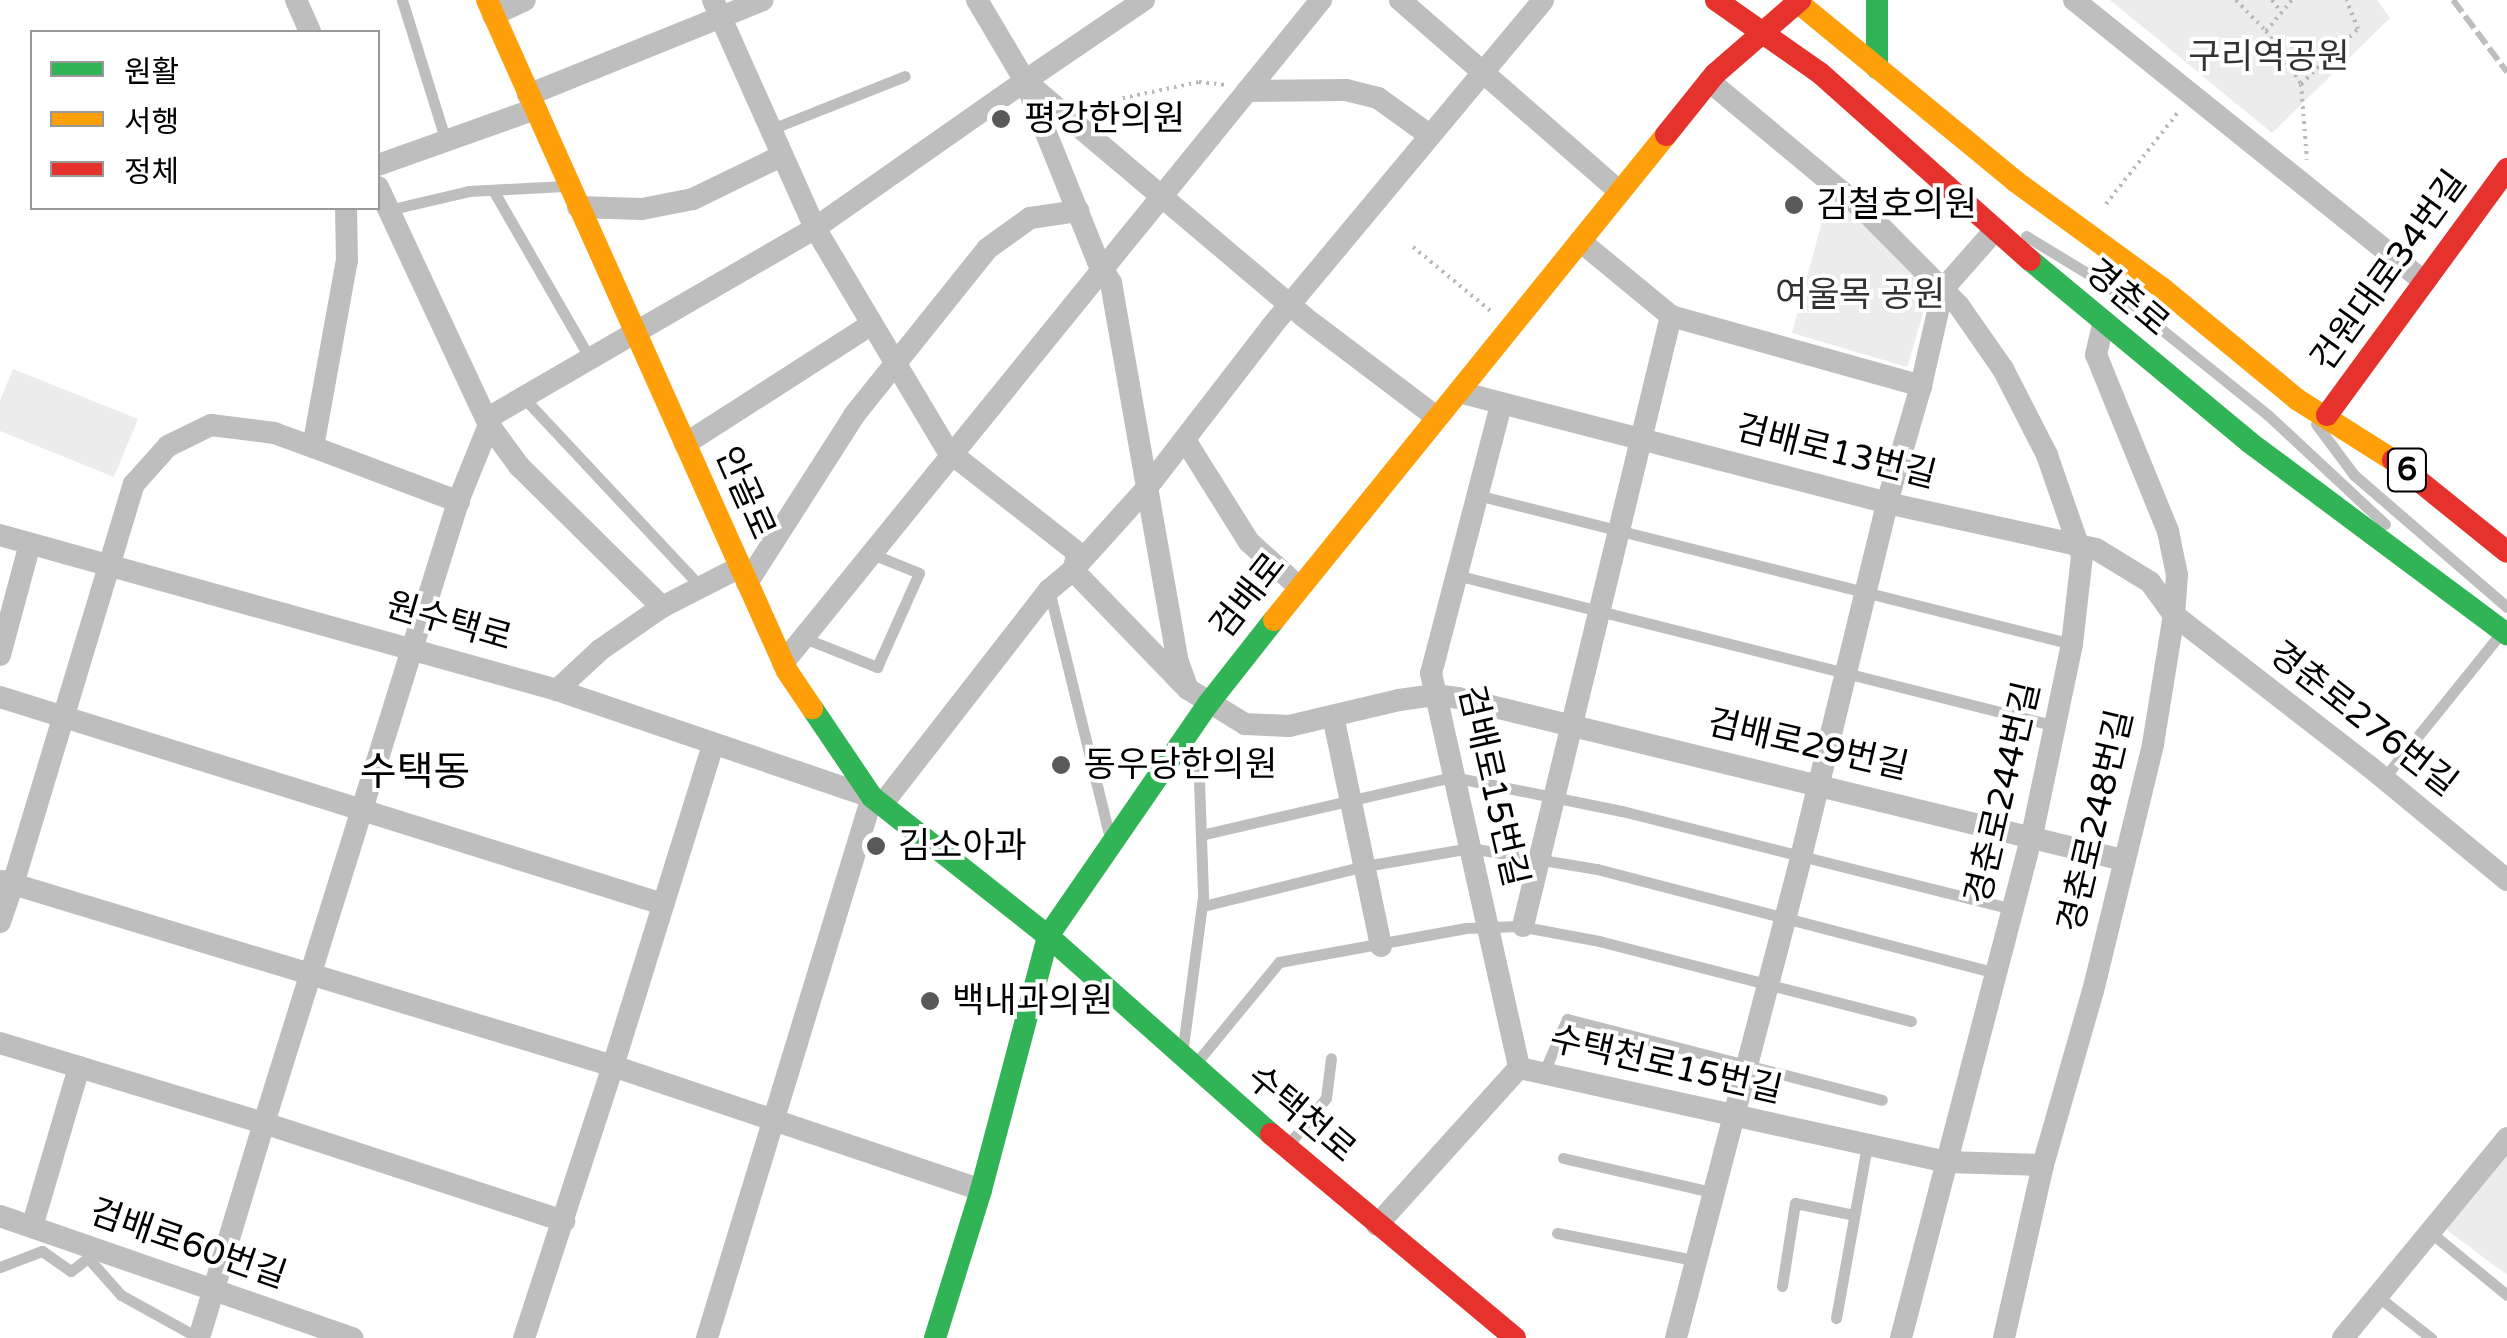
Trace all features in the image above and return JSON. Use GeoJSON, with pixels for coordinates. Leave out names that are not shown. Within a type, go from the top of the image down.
{"type":"FeatureCollection","features":[{"type":"Feature","properties":{"kind":"street"},"geometry":{"type":"LineString","coordinates":[[296,0],[309,30]]}},
{"type":"Feature","properties":{"kind":"street"},"geometry":{"type":"LineString","coordinates":[[490,8],[525,0]]}},
{"type":"Feature","properties":{"kind":"street"},"geometry":{"type":"LineString","coordinates":[[380,164],[446,141],[532,102],[717,10],[763,0]]}},
{"type":"Feature","properties":{"kind":"street"},"geometry":{"type":"LineString","coordinates":[[977,0],[1025,81],[1102,268],[1112,283],[1178,662],[1188,689]]}},
{"type":"Feature","properties":{"kind":"street"},"geometry":{"type":"LineString","coordinates":[[199,1338],[458,502],[493,415],[815,228],[1144,0]]}},
{"type":"Feature","properties":{"kind":"street"},"geometry":{"type":"LineString","coordinates":[[783,663],[1321,0]]}},
{"type":"Feature","properties":{"kind":"street"},"geometry":{"type":"LineString","coordinates":[[1400,0],[1620,192]]}},
{"type":"Feature","properties":{"kind":"street"},"geometry":{"type":"LineString","coordinates":[[707,1338],[774,1117],[878,800],[1049,590],[1074,570],[1146,490],[1428,134],[1543,0]]}},
{"type":"Feature","properties":{"kind":"street","name":"경춘로"},"geometry":{"type":"LineString","coordinates":[[1716,0],[1820,73],[2103,325],[2249,442],[2505,632]]}},
{"type":"Feature","properties":{"kind":"street"},"geometry":{"type":"LineString","coordinates":[[1877,0],[1877,68]]}},
{"type":"Feature","properties":{"kind":"street"},"geometry":{"type":"LineString","coordinates":[[2074,0],[2425,282]]}},
{"type":"Feature","properties":{"kind":"street","name":"경춘로"},"geometry":{"type":"LineString","coordinates":[[1800,1],[2015,181],[2162,288],[2298,400],[2378,446],[2507,552]]}},
{"type":"Feature","properties":{"kind":"street","name":"검배로"},"geometry":{"type":"LineString","coordinates":[[935,1338],[981,1190],[1048,936],[1208,704],[1299,587],[1709,82],[1800,1]]}},
{"type":"Feature","properties":{"kind":"street","name":"안골로"},"geometry":{"type":"LineString","coordinates":[[490,8],[783,663],[878,800],[1048,936]]}},
{"type":"Feature","properties":{"kind":"street"},"geometry":{"type":"LineString","coordinates":[[717,10],[815,228],[953,455]]}},
{"type":"Feature","properties":{"kind":"street"},"geometry":{"type":"LineString","coordinates":[[1025,81],[1161,200],[1436,418]]}},
{"type":"Feature","properties":{"kind":"street","name":"경춘로244번길"},"geometry":{"type":"LineString","coordinates":[[1709,82],[1866,212],[1960,306],[2011,384],[2047,455],[2080,545],[2082,585],[2032,835],[1901,1338]]}},
{"type":"Feature","properties":{"kind":"street"},"geometry":{"type":"LineString","coordinates":[[1247,91],[1346,90],[1378,98],[1428,134]]}},
{"type":"Feature","properties":{"kind":"street"},"geometry":{"type":"LineString","coordinates":[[574,196],[642,208],[693,199],[781,156]]}},
{"type":"Feature","properties":{"kind":"street","name":"건원대로34번길"},"geometry":{"type":"LineString","coordinates":[[2326,415],[2505,179]]}},
{"type":"Feature","properties":{"kind":"street"},"geometry":{"type":"LineString","coordinates":[[380,192],[489,425],[519,466],[662,608]]}},
{"type":"Feature","properties":{"kind":"street"},"geometry":{"type":"LineString","coordinates":[[313,447],[347,260],[346,210]]}},
{"type":"Feature","properties":{"kind":"street"},"geometry":{"type":"LineString","coordinates":[[557,690],[600,650],[662,608],[701,587],[744,575],[855,414],[988,249],[1030,218],[1078,211]]}},
{"type":"Feature","properties":{"kind":"street"},"geometry":{"type":"LineString","coordinates":[[1676,1338],[1693,1260],[1801,857],[1886,503],[1921,386],[1942,288],[1994,230]]}},
{"type":"Feature","properties":{"kind":"street"},"geometry":{"type":"LineString","coordinates":[[1580,241],[1670,316],[1921,386]]}},
{"type":"Feature","properties":{"kind":"street"},"geometry":{"type":"LineString","coordinates":[[1522,926],[1670,316]]}},
{"type":"Feature","properties":{"kind":"street"},"geometry":{"type":"LineString","coordinates":[[685,444],[872,324]]}},
{"type":"Feature","properties":{"kind":"street","name":"경춘로248번길"},"geometry":{"type":"LineString","coordinates":[[2009,1336],[2043,1165],[2093,991],[2153,744],[2174,615],[2176,575],[2168,531],[2096,354],[2103,325]]}},
{"type":"Feature","properties":{"kind":"street","name":"검배로13번길"},"geometry":{"type":"LineString","coordinates":[[1459,392],[1886,503],[2080,545],[2096,550],[2150,582],[2174,615]]}},
{"type":"Feature","properties":{"kind":"street","name":"검배로15번길"},"geometry":{"type":"LineString","coordinates":[[1501,405],[1431,673],[1520,1068]]}},
{"type":"Feature","properties":{"kind":"street"},"geometry":{"type":"LineString","coordinates":[[0,922],[6,882],[62,719],[134,484],[168,446],[211,425],[274,433],[458,502]]}},
{"type":"Feature","properties":{"kind":"street"},"geometry":{"type":"LineString","coordinates":[[1185,440],[1249,542],[1299,587]]}},
{"type":"Feature","properties":{"kind":"street","name":"검배로29번길"},"geometry":{"type":"LineString","coordinates":[[953,455],[1078,553],[1074,570],[1188,689],[1245,724],[1289,726],[1435,695],[1818,783],[2123,860]]}},
{"type":"Feature","properties":{"kind":"street","name":"원수택로"},"geometry":{"type":"LineString","coordinates":[[0,535],[109,568],[414,647],[557,690],[878,800]]}},
{"type":"Feature","properties":{"kind":"street"},"geometry":{"type":"LineString","coordinates":[[0,655],[30,544]]}},
{"type":"Feature","properties":{"kind":"street","name":"경춘로276번길"},"geometry":{"type":"LineString","coordinates":[[2174,615],[2384,778],[2507,880]]}},
{"type":"Feature","properties":{"kind":"street"},"geometry":{"type":"LineString","coordinates":[[2,705],[62,719],[664,904]]}},
{"type":"Feature","properties":{"kind":"street"},"geometry":{"type":"LineString","coordinates":[[1333,716],[1381,946]]}},
{"type":"Feature","properties":{"kind":"street"},"geometry":{"type":"LineString","coordinates":[[524,1338],[713,745]]}},
{"type":"Feature","properties":{"kind":"street"},"geometry":{"type":"LineString","coordinates":[[6,882],[613,1066],[774,1117],[981,1190]]}},
{"type":"Feature","properties":{"kind":"street","name":"수택천로"},"geometry":{"type":"LineString","coordinates":[[1048,936],[1186,1063],[1516,1338]]}},
{"type":"Feature","properties":{"kind":"street"},"geometry":{"type":"LineString","coordinates":[[0,1043],[264,1123],[564,1221]]}},
{"type":"Feature","properties":{"kind":"street"},"geometry":{"type":"LineString","coordinates":[[32,1227],[79,1067]]}},
{"type":"Feature","properties":{"kind":"street","name":"수택천로15번길"},"geometry":{"type":"LineString","coordinates":[[1378,1225],[1520,1068],[1946,1162],[2043,1165]]}},
{"type":"Feature","properties":{"kind":"street"},"geometry":{"type":"LineString","coordinates":[[2343,1338],[2507,1138]]}},
{"type":"Feature","properties":{"kind":"street","name":"검배로60번길"},"geometry":{"type":"LineString","coordinates":[[0,1216],[92,1254],[212,1290],[313,1332],[353,1338]]}},
{"type":"Feature","properties":{"kind":"lane"},"geometry":{"type":"LineString","coordinates":[[402,0],[446,141]]}},
{"type":"Feature","properties":{"kind":"lane"},"geometry":{"type":"LineString","coordinates":[[769,130],[905,76]]}},
{"type":"Feature","properties":{"kind":"lane"},"geometry":{"type":"LineString","coordinates":[[493,190],[590,359]]}},
{"type":"Feature","properties":{"kind":"lane"},"geometry":{"type":"LineString","coordinates":[[388,210],[470,191],[574,196]]}},
{"type":"Feature","properties":{"kind":"lane"},"geometry":{"type":"LineString","coordinates":[[1976,210],[2006,224],[2120,296],[2268,415],[2483,615]]}},
{"type":"Feature","properties":{"kind":"lane"},"geometry":{"type":"LineString","coordinates":[[523,397],[701,587]]}},
{"type":"Feature","properties":{"kind":"lane"},"geometry":{"type":"LineString","coordinates":[[2298,400],[2354,474],[2507,607]]}},
{"type":"Feature","properties":{"kind":"lane"},"geometry":{"type":"LineString","coordinates":[[1478,495],[2072,644]]}},
{"type":"Feature","properties":{"kind":"lane"},"geometry":{"type":"LineString","coordinates":[[804,638],[877,667],[919,573],[872,554]]}},
{"type":"Feature","properties":{"kind":"lane"},"geometry":{"type":"LineString","coordinates":[[1456,575],[2056,726]]}},
{"type":"Feature","properties":{"kind":"lane"},"geometry":{"type":"LineString","coordinates":[[1049,590],[1111,842]]}},
{"type":"Feature","properties":{"kind":"lane"},"geometry":{"type":"LineString","coordinates":[[2384,778],[2505,632]]}},
{"type":"Feature","properties":{"kind":"lane"},"geometry":{"type":"LineString","coordinates":[[1179,745],[1200,780],[1202,835],[1202,906],[1186,1063]]}},
{"type":"Feature","properties":{"kind":"lane"},"geometry":{"type":"LineString","coordinates":[[1202,835],[1453,776],[1552,796],[2012,909]]}},
{"type":"Feature","properties":{"kind":"lane"},"geometry":{"type":"LineString","coordinates":[[1202,906],[1364,866],[1470,848],[1538,857],[1995,973]]}},
{"type":"Feature","properties":{"kind":"lane"},"geometry":{"type":"LineString","coordinates":[[1186,1063],[1279,962],[1466,928],[1522,926],[1599,941],[1911,1021]]}},
{"type":"Feature","properties":{"kind":"lane"},"geometry":{"type":"LineString","coordinates":[[1544,1074],[1567,1019],[1882,1100]]}},
{"type":"Feature","properties":{"kind":"lane"},"geometry":{"type":"LineString","coordinates":[[1286,1148],[1326,1098],[1331,1058]]}},
{"type":"Feature","properties":{"kind":"lane"},"geometry":{"type":"LineString","coordinates":[[1836,1318],[1868,1146]]}},
{"type":"Feature","properties":{"kind":"lane"},"geometry":{"type":"LineString","coordinates":[[1563,1158],[1712,1192]]}},
{"type":"Feature","properties":{"kind":"lane"},"geometry":{"type":"LineString","coordinates":[[1782,1286],[1795,1202],[1854,1216]]}},
{"type":"Feature","properties":{"kind":"lane"},"geometry":{"type":"LineString","coordinates":[[2430,1232],[2507,1294]]}},
{"type":"Feature","properties":{"kind":"lane"},"geometry":{"type":"LineString","coordinates":[[1556,1233],[1693,1260]]}},
{"type":"Feature","properties":{"kind":"lane"},"geometry":{"type":"LineString","coordinates":[[0,1267],[42,1251],[72,1271],[92,1254],[122,1295],[199,1338]]}},
{"type":"Feature","properties":{"kind":"lane"},"geometry":{"type":"LineString","coordinates":[[2376,1295],[2432,1338]]}},
{"type":"Feature","properties":{"kind":"path"},"geometry":{"type":"LineString","coordinates":[[2236,0],[2266,30],[2301,84],[2307,164]]}},
{"type":"Feature","properties":{"kind":"path"},"geometry":{"type":"LineString","coordinates":[[2272,0],[2282,12]]}},
{"type":"Feature","properties":{"kind":"path"},"geometry":{"type":"LineString","coordinates":[[2266,30],[2292,0]]}},
{"type":"Feature","properties":{"kind":"path"},"geometry":{"type":"LineString","coordinates":[[2301,84],[2358,29],[2346,0]]}},
{"type":"Feature","properties":{"kind":"path"},"geometry":{"type":"LineString","coordinates":[[1063,111],[1199,82],[1222,82],[1247,91]]}},
{"type":"Feature","properties":{"kind":"path"},"geometry":{"type":"LineString","coordinates":[[2106,204],[2182,107]]}},
{"type":"Feature","properties":{"kind":"path"},"geometry":{"type":"LineString","coordinates":[[1413,247],[1512,328]]}},
{"type":"Feature","properties":{"kind":"green space","name":"구리역공원"},"geometry":{"type":"Polygon","coordinates":[[[2110,0],[2377,0],[2390,18],[2272,133],[2110,0]]]}},
{"type":"Feature","properties":{"kind":"green space","name":"여울목 공원"},"geometry":{"type":"Polygon","coordinates":[[[1830,192],[1931,288],[1907,367],[1792,333],[1830,192]]]}},
{"type":"Feature","properties":{"kind":"green space"},"geometry":{"type":"Polygon","coordinates":[[[13,369],[138,419],[114,477],[0,431],[0,401],[13,369]]]}},
{"type":"Feature","properties":{"kind":"green space"},"geometry":{"type":"Polygon","coordinates":[[[2507,1134],[2507,1275],[2439,1224],[2507,1134]]]}},
{"type":"Feature","properties":{"kind":"railway"},"geometry":{"type":"LineString","coordinates":[[2453,0],[2507,72]]}},
{"type":"Feature","properties":{"kind":"traffic: fast"},"geometry":{"type":"LineString","coordinates":[[1877,0],[1877,68]]}},
{"type":"Feature","properties":{"kind":"traffic: fast"},"geometry":{"type":"LineString","coordinates":[[2030,260],[2249,442],[2507,634]]}},
{"type":"Feature","properties":{"kind":"traffic: fast"},"geometry":{"type":"LineString","coordinates":[[935,1338],[981,1190],[1048,936],[1208,704],[1274,620]]}},
{"type":"Feature","properties":{"kind":"traffic: fast"},"geometry":{"type":"LineString","coordinates":[[812,708],[872,797],[1048,936],[1271,1134]]}},
{"type":"Feature","properties":{"kind":"traffic: slow"},"geometry":{"type":"LineString","coordinates":[[487,0],[787,671],[812,708]]}},
{"type":"Feature","properties":{"kind":"traffic: slow"},"geometry":{"type":"LineString","coordinates":[[1795,0],[2015,181],[2162,288],[2298,400],[2393,460]]}},
{"type":"Feature","properties":{"kind":"traffic: slow"},"geometry":{"type":"LineString","coordinates":[[1274,620],[1666,135]]}},
{"type":"Feature","properties":{"kind":"traffic: jam"},"geometry":{"type":"LineString","coordinates":[[1716,0],[1820,73],[2030,260]]}},
{"type":"Feature","properties":{"kind":"traffic: jam"},"geometry":{"type":"LineString","coordinates":[[1666,135],[1715,74],[1800,0]]}},
{"type":"Feature","properties":{"kind":"traffic: jam"},"geometry":{"type":"LineString","coordinates":[[2327,415],[2507,169]]}},
{"type":"Feature","properties":{"kind":"traffic: jam"},"geometry":{"type":"LineString","coordinates":[[2393,460],[2507,552]]}},
{"type":"Feature","properties":{"kind":"traffic: jam"},"geometry":{"type":"LineString","coordinates":[[1271,1134],[1515,1338]]}},
{"type":"Feature","properties":{"kind":"place","name":"평강한의원"},"geometry":{"type":"Point","coordinates":[1001,119]}},
{"type":"Feature","properties":{"kind":"place","name":"김철호의원"},"geometry":{"type":"Point","coordinates":[1794,205]}},
{"type":"Feature","properties":{"kind":"place","name":"동우당한의원"},"geometry":{"type":"Point","coordinates":[1061,765]}},
{"type":"Feature","properties":{"kind":"place","name":"김소아과"},"geometry":{"type":"Point","coordinates":[876,846]}},
{"type":"Feature","properties":{"kind":"place","name":"백내과의원"},"geometry":{"type":"Point","coordinates":[930,1001]}},
{"type":"Feature","properties":{"kind":"district","name":"수택동"},"geometry":{"type":"Point","coordinates":[415,772]}}]}
